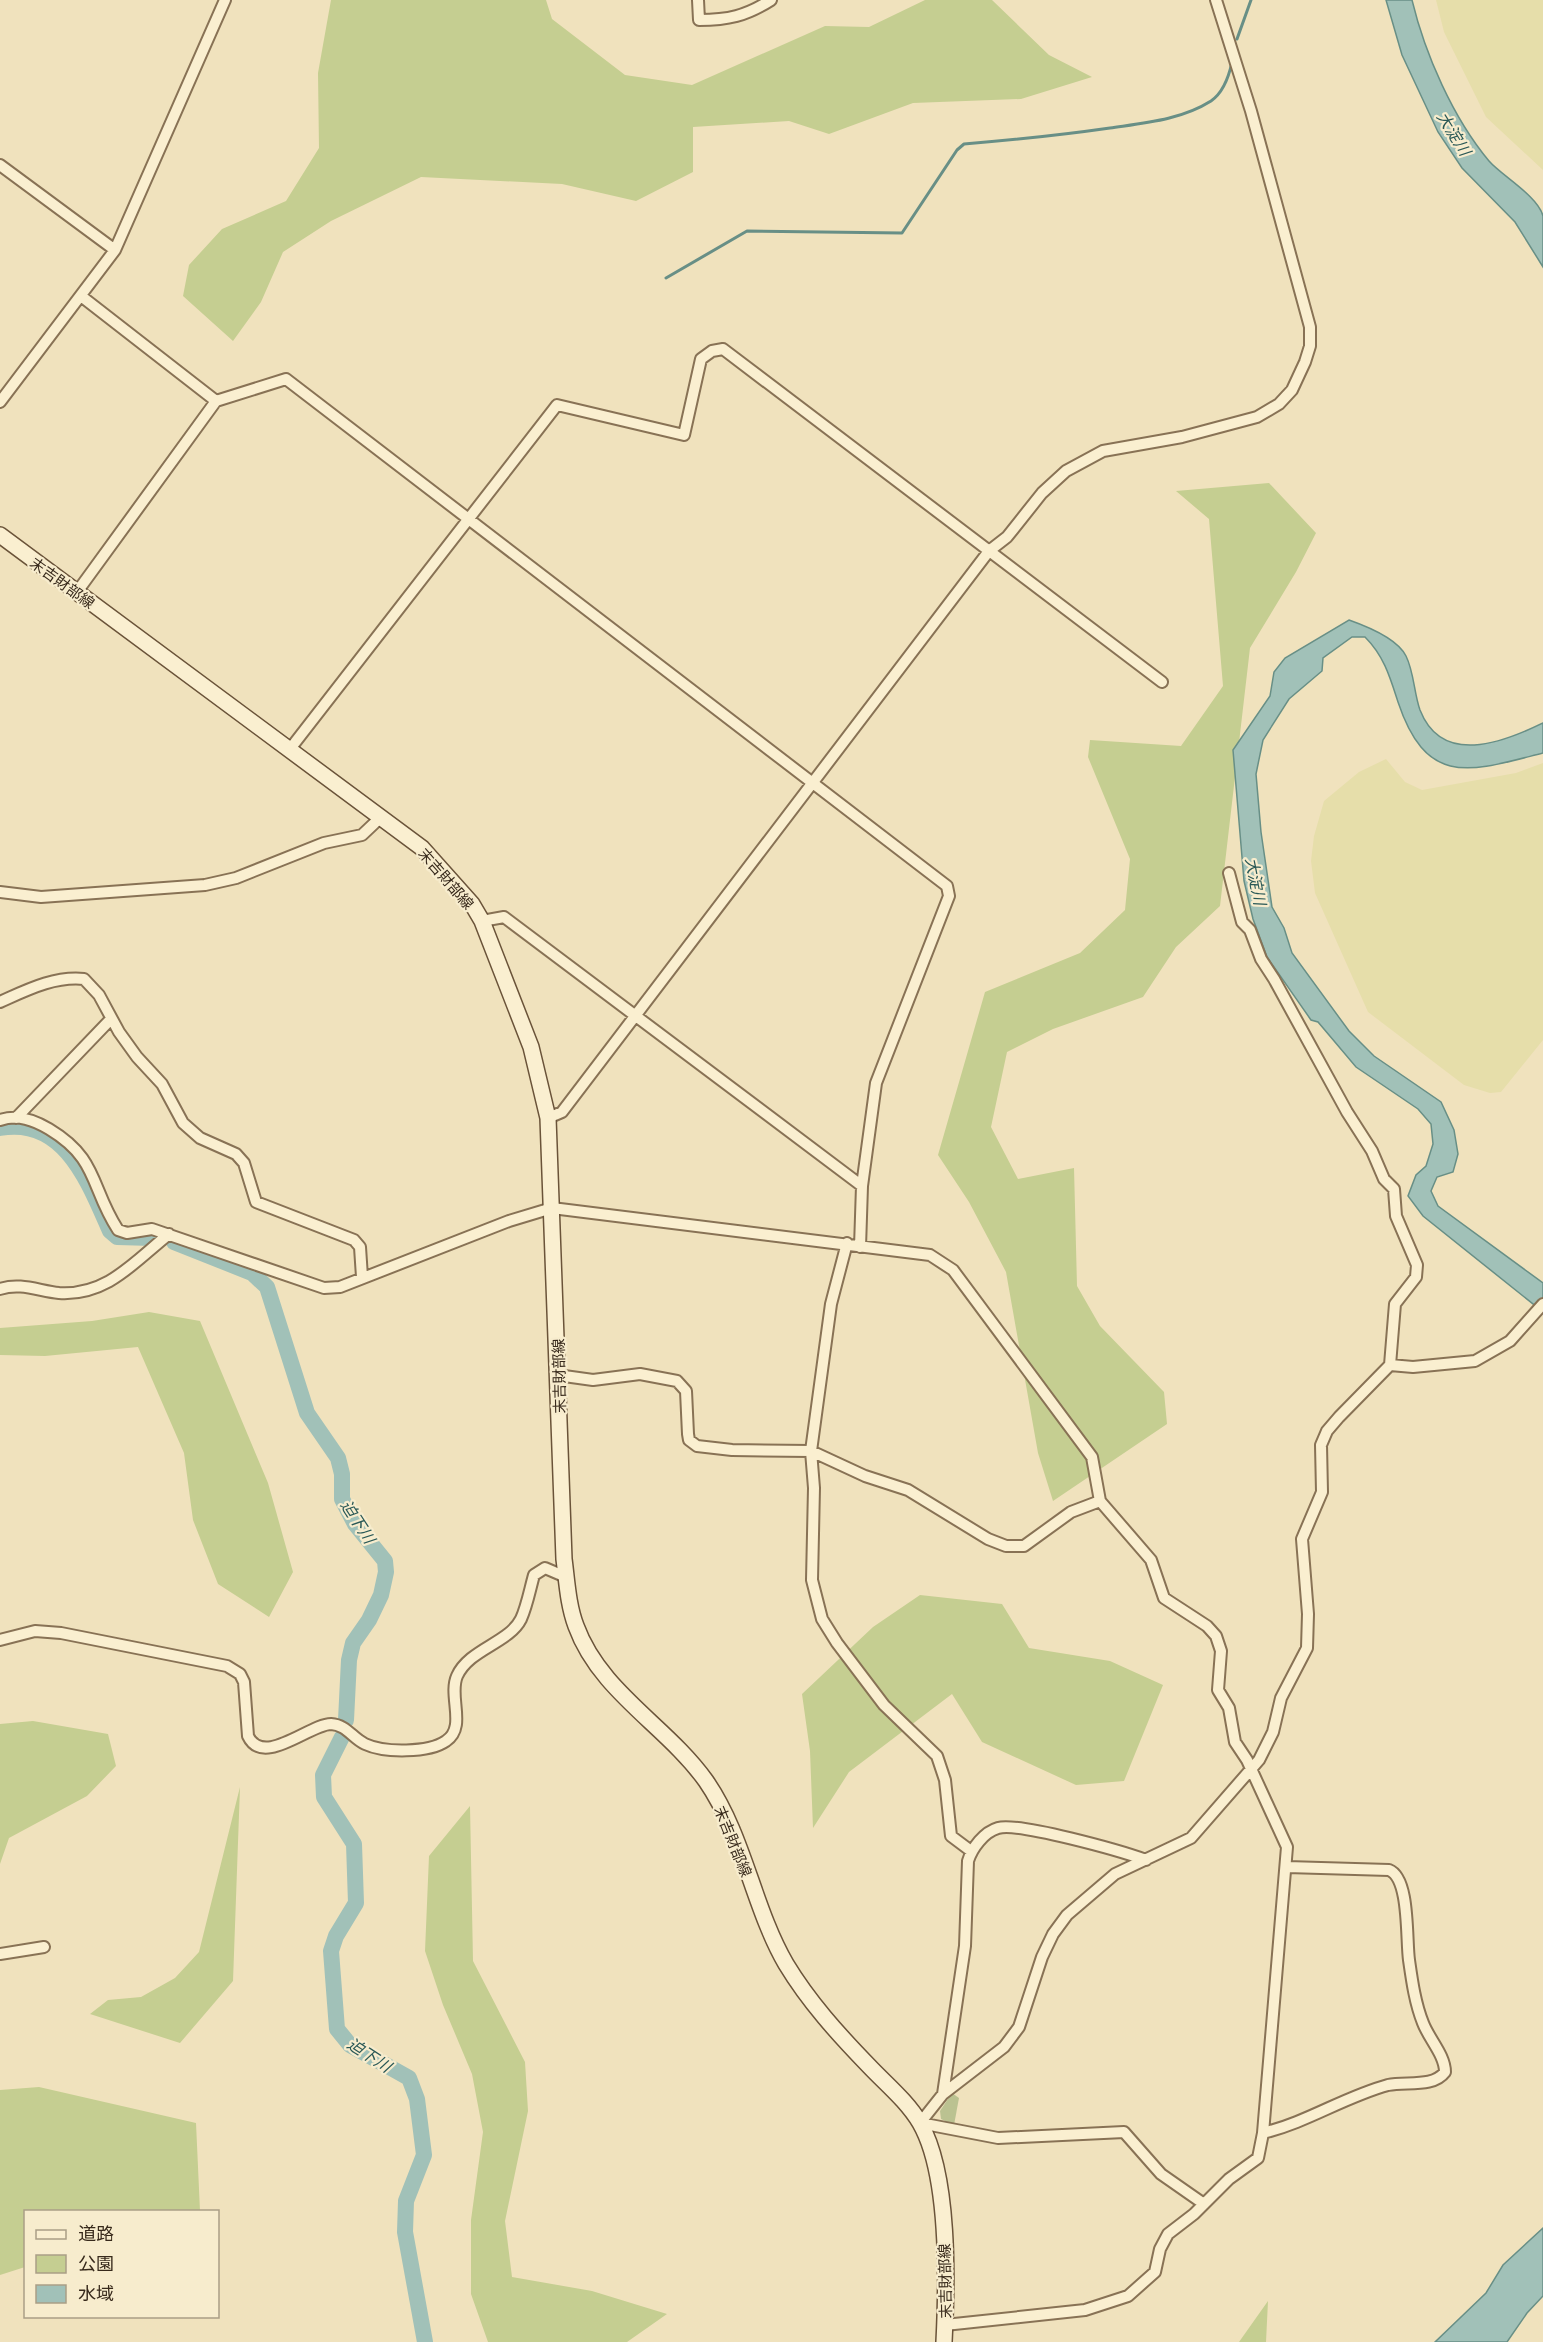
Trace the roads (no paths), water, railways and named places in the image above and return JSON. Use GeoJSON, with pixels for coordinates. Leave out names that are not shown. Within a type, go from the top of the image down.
{"type":"FeatureCollection","features":[{"type":"Feature","properties":{"kind":"main road","name":"末吉財部線"},"geometry":{"type":"LineString","coordinates":[[0,535],[422,848],[472,904],[482,921],[531,1047],[548,1118],[566,1577],[576,1627],[597,1664],[632,1704],[686,1756],[718,1800],[775,1941],[795,1978],[834,2030],[898,2096],[920,2123],[933,2155],[942,2196],[944,2342]]}},
{"type":"Feature","properties":{"kind":"street"},"geometry":{"type":"LineString","coordinates":[[0,402],[115,250],[225,0]]}},
{"type":"Feature","properties":{"kind":"street"},"geometry":{"type":"LineString","coordinates":[[698,0],[699,20],[726,20],[751,13],[771,0]]}},
{"type":"Feature","properties":{"kind":"street"},"geometry":{"type":"LineString","coordinates":[[548,1118],[562,1112],[989,551],[1007,537],[1042,493],[1066,471],[1112,448],[1182,437],[1257,417],[1279,404],[1292,390],[1310,346],[1310,327],[1251,111],[1216,0]]}},
{"type":"Feature","properties":{"kind":"street"},"geometry":{"type":"LineString","coordinates":[[0,165],[115,250]]}},
{"type":"Feature","properties":{"kind":"street"},"geometry":{"type":"LineString","coordinates":[[81,296],[216,401]]}},
{"type":"Feature","properties":{"kind":"street"},"geometry":{"type":"LineString","coordinates":[[290,749],[557,405],[684,435],[701,359],[712,351],[723,349],[1162,682]]}},
{"type":"Feature","properties":{"kind":"street"},"geometry":{"type":"LineString","coordinates":[[77,592],[216,401],[286,379],[948,888],[949,896],[876,1083],[862,1186],[860,1247]]}},
{"type":"Feature","properties":{"kind":"street"},"geometry":{"type":"LineString","coordinates":[[0,892],[41,897],[205,885],[236,878],[324,843],[362,835],[381,817]]}},
{"type":"Feature","properties":{"kind":"street"},"geometry":{"type":"LineString","coordinates":[[1204,2204],[1161,2174],[1124,2132],[998,2138],[920,2123],[942,2094],[1004,2047],[1019,2027],[1042,1958],[1053,1934],[1066,1915],[1115,1874],[1191,1838],[1259,1760],[1273,1732],[1281,1698],[1307,1648],[1308,1614],[1302,1539],[1322,1492],[1321,1445],[1327,1431],[1339,1417],[1390,1365],[1395,1304],[1416,1277],[1417,1264],[1396,1216],[1394,1189],[1384,1179],[1372,1151],[1347,1112],[1261,959],[1250,930],[1242,922],[1236,907],[1229,873]]}},
{"type":"Feature","properties":{"kind":"street"},"geometry":{"type":"LineString","coordinates":[[482,921],[504,917],[862,1186]]}},
{"type":"Feature","properties":{"kind":"street"},"geometry":{"type":"LineString","coordinates":[[0,1002],[54,981],[71,978],[84,979],[99,996],[111,1019],[137,1057],[162,1084],[183,1123],[200,1138],[236,1154],[244,1163],[256,1202],[354,1240],[360,1247],[362,1277]]}},
{"type":"Feature","properties":{"kind":"street"},"geometry":{"type":"LineString","coordinates":[[16,1118],[111,1019]]}},
{"type":"Feature","properties":{"kind":"street"},"geometry":{"type":"LineString","coordinates":[[0,1120],[16,1118],[38,1122],[69,1141],[94,1174],[118,1230],[127,1233],[152,1229],[324,1288],[340,1287],[509,1221],[552,1208],[694,1228],[930,1255],[953,1270],[1092,1457],[1100,1501],[1150,1560],[1164,1598],[1207,1626],[1216,1636],[1221,1651],[1218,1690],[1229,1708],[1236,1742],[1251,1767],[1284,1836],[1287,1847],[1287,1867],[1263,2133],[1258,2158],[1229,2179],[1204,2204],[1168,2234],[1160,2249],[1155,2272],[1128,2296],[1084,2310],[945,2325]]}},
{"type":"Feature","properties":{"kind":"street"},"geometry":{"type":"LineString","coordinates":[[0,1289],[21,1286],[57,1293],[82,1293],[108,1284],[168,1234]]}},
{"type":"Feature","properties":{"kind":"street"},"geometry":{"type":"LineString","coordinates":[[847,1244],[831,1304],[811,1451],[814,1488],[812,1580],[822,1619],[884,1705],[937,1756],[945,1780],[951,1836],[971,1851]]}},
{"type":"Feature","properties":{"kind":"street"},"geometry":{"type":"LineString","coordinates":[[1390,1365],[1413,1367],[1475,1361],[1509,1341],[1543,1304]]}},
{"type":"Feature","properties":{"kind":"street"},"geometry":{"type":"LineString","coordinates":[[557,1375],[593,1380],[640,1374],[668,1377],[677,1381],[686,1391],[687,1434],[689,1440],[697,1446],[732,1450],[811,1451],[865,1476],[915,1494],[988,1539],[1006,1546],[1024,1546],[1071,1512],[1100,1501]]}},
{"type":"Feature","properties":{"kind":"street"},"geometry":{"type":"LineString","coordinates":[[0,1640],[35,1631],[61,1633],[227,1666],[240,1674],[244,1682],[248,1736],[259,1745],[277,1746],[323,1725],[332,1724],[352,1732],[369,1746],[394,1751],[443,1743],[453,1733],[456,1723],[454,1688],[459,1672],[469,1659],[507,1633],[520,1620],[534,1575],[545,1568],[566,1577]]}},
{"type":"Feature","properties":{"kind":"street"},"geometry":{"type":"LineString","coordinates":[[942,2094],[965,1946],[968,1861],[971,1851],[987,1834],[998,1828],[1022,1828],[1119,1850],[1146,1860]]}},
{"type":"Feature","properties":{"kind":"street"},"geometry":{"type":"LineString","coordinates":[[1263,2133],[1294,2126],[1364,2092],[1392,2084],[1433,2081],[1445,2072],[1445,2065],[1423,2025],[1416,2000],[1402,1890],[1396,1872],[1287,1867]]}},
{"type":"Feature","properties":{"kind":"street"},"geometry":{"type":"LineString","coordinates":[[0,1954],[44,1947]]}},
{"type":"Feature","properties":{"kind":"water","name":"大淀川"},"geometry":{"type":"Polygon","coordinates":[[[1386,0],[1412,0],[1424,42],[1442,85],[1464,125],[1489,161],[1527,194],[1540,209],[1543,216],[1543,267],[1515,222],[1462,168],[1438,132],[1402,55],[1386,0]]]}},
{"type":"Feature","properties":{"kind":"water","name":"大淀川"},"geometry":{"type":"Polygon","coordinates":[[[1349,620],[1388,638],[1402,650],[1411,669],[1420,710],[1430,727],[1443,738],[1458,744],[1474,745],[1510,737],[1543,723],[1543,753],[1474,768],[1455,767],[1438,761],[1423,749],[1410,730],[1382,659],[1372,644],[1365,637],[1352,637],[1323,658],[1322,671],[1289,699],[1263,740],[1256,774],[1261,832],[1272,907],[1284,928],[1292,953],[1349,1031],[1374,1056],[1441,1102],[1454,1130],[1458,1154],[1453,1172],[1437,1177],[1431,1191],[1438,1206],[1543,1283],[1543,1312],[1423,1216],[1408,1196],[1416,1175],[1426,1166],[1433,1144],[1431,1124],[1418,1109],[1356,1067],[1318,1022],[1311,1020],[1267,957],[1253,919],[1244,881],[1233,750],[1270,696],[1274,672],[1285,658],[1349,620]]]}},
{"type":"Feature","properties":{"kind":"water"},"geometry":{"type":"Polygon","coordinates":[[[1543,2228],[1543,2296],[1527,2313],[1507,2342],[1435,2342],[1486,2293],[1503,2265],[1543,2228]]]}},
{"type":"Feature","properties":{"kind":"waterway"},"geometry":{"type":"LineString","coordinates":[[1237,39],[1251,0]]}},
{"type":"Feature","properties":{"kind":"waterway"},"geometry":{"type":"LineString","coordinates":[[666,278],[747,231],[902,233],[957,150],[964,144],[1092,131],[1175,117],[1216,97],[1225,83],[1232,62]]}},
{"type":"Feature","properties":{"kind":"waterway","name":"迫下川"},"geometry":{"type":"LineString","coordinates":[[0,1128],[23,1127],[42,1132],[58,1143],[72,1157],[83,1175],[110,1231],[117,1237],[153,1238]]}},
{"type":"Feature","properties":{"kind":"waterway","name":"迫下川"},"geometry":{"type":"LineString","coordinates":[[174,1242],[252,1273],[267,1287],[307,1413],[338,1458],[342,1474],[342,1499],[355,1524],[385,1561],[386,1572],[381,1595],[369,1620],[353,1643],[349,1660],[346,1720]]}},
{"type":"Feature","properties":{"kind":"waterway","name":"迫下川"},"geometry":{"type":"LineString","coordinates":[[342,1737],[323,1775],[324,1797],[354,1844],[356,1903],[336,1936],[331,1951],[337,2029],[350,2045],[409,2078],[417,2099],[424,2155],[406,2201],[405,2232],[425,2342]]}}]}
